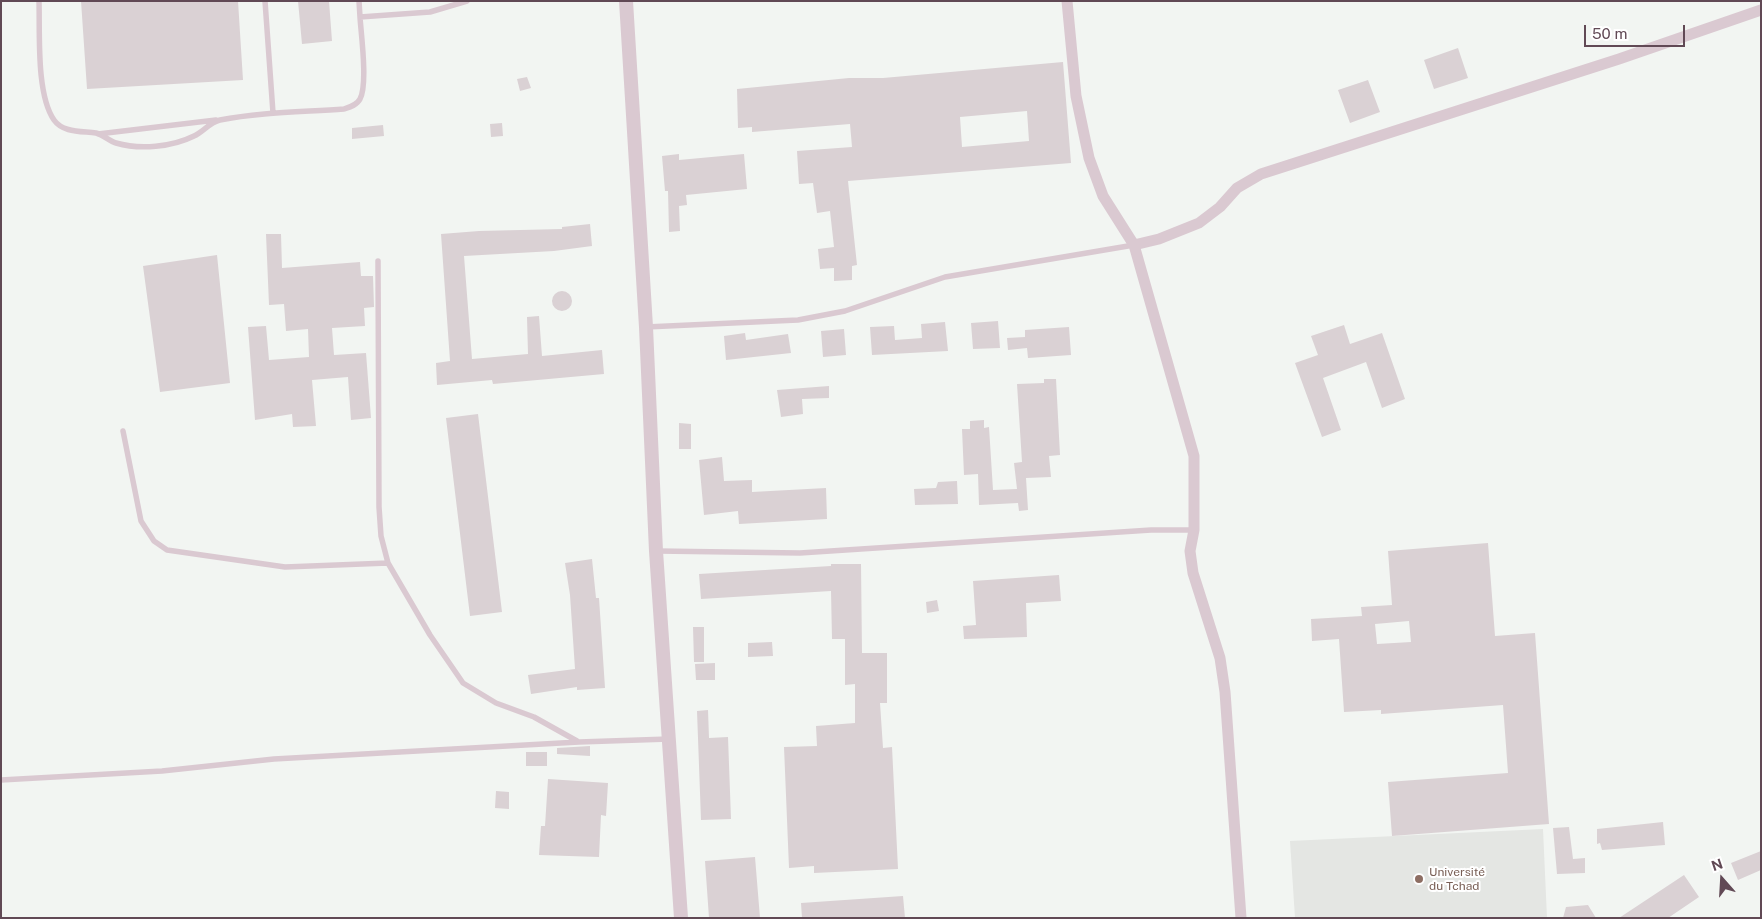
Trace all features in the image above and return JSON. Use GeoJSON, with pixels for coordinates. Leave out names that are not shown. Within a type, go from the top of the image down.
{"type":"FeatureCollection","features":[{"type":"Feature","properties":{"kind":"street"},"geometry":{"type":"LineString","coordinates":[[626,1],[646,327],[656,551],[680,918]]}},
{"type":"Feature","properties":{"kind":"street"},"geometry":{"type":"LineString","coordinates":[[1067,1],[1076,96],[1089,158],[1103,196],[1134,246],[1194,456],[1194,530],[1190,551],[1193,573],[1220,658],[1225,692],[1241,918]]}},
{"type":"Feature","properties":{"kind":"street"},"geometry":{"type":"LineString","coordinates":[[1134,246],[1167,237],[1199,223],[1220,208],[1237,188],[1261,174],[1761,10]]}},
{"type":"Feature","properties":{"kind":"lane"},"geometry":{"type":"LineString","coordinates":[[38,1],[43,80],[47,104],[55,121],[65,129],[98,134],[273,113],[344,109],[360,100],[364,71],[359,1]]}},
{"type":"Feature","properties":{"kind":"lane"},"geometry":{"type":"LineString","coordinates":[[264,1],[273,113]]}},
{"type":"Feature","properties":{"kind":"lane"},"geometry":{"type":"LineString","coordinates":[[360,16],[430,12],[467,1]]}},
{"type":"Feature","properties":{"kind":"lane"},"geometry":{"type":"LineString","coordinates":[[98,134],[116,143],[142,147],[170,144],[194,136],[217,120]]}},
{"type":"Feature","properties":{"kind":"lane"},"geometry":{"type":"LineString","coordinates":[[646,327],[798,320],[845,311],[945,277],[1134,246]]}},
{"type":"Feature","properties":{"kind":"lane"},"geometry":{"type":"LineString","coordinates":[[378,261],[379,507],[381,536],[388,563],[430,635],[463,683],[496,702],[534,717],[579,742]]}},
{"type":"Feature","properties":{"kind":"lane"},"geometry":{"type":"LineString","coordinates":[[123,431],[141,521],[154,541],[167,550],[285,567],[388,563]]}},
{"type":"Feature","properties":{"kind":"lane"},"geometry":{"type":"LineString","coordinates":[[656,551],[800,553],[1152,530],[1194,530]]}},
{"type":"Feature","properties":{"kind":"lane"},"geometry":{"type":"LineString","coordinates":[[1,780],[162,771],[274,760],[579,742],[669,739]]}},
{"type":"Feature","properties":{"kind":"shaded area","name":"Université du Tchad"},"geometry":{"type":"Polygon","coordinates":[[[1543,829],[1547,918],[1295,918],[1290,841],[1543,829]]]}},
{"type":"Feature","properties":{"kind":"building"},"geometry":{"type":"Polygon","coordinates":[[[81,1],[238,1],[243,80],[87,89],[81,1]]]}},
{"type":"Feature","properties":{"kind":"building"},"geometry":{"type":"Polygon","coordinates":[[[298,1],[329,1],[332,41],[302,44],[298,1]]]}},
{"type":"Feature","properties":{"kind":"building"},"geometry":{"type":"Polygon","coordinates":[[[1458,48],[1468,78],[1434,89],[1424,60],[1458,48]]]}},
{"type":"Feature","properties":{"kind":"building"},"geometry":{"type":"Polygon","coordinates":[[[1063,62],[1071,163],[848,181],[857,265],[852,266],[852,280],[834,281],[834,268],[820,269],[818,249],[834,247],[830,211],[817,213],[813,183],[799,184],[797,151],[852,147],[850,124],[752,132],[752,127],[738,128],[737,89],[849,78],[883,78],[1063,62]],[[1027,111],[960,117],[962,147],[1029,141],[1027,111]]]}},
{"type":"Feature","properties":{"kind":"building"},"geometry":{"type":"Polygon","coordinates":[[[527,77],[531,88],[520,91],[517,79],[527,77]]]}},
{"type":"Feature","properties":{"kind":"building"},"geometry":{"type":"Polygon","coordinates":[[[1368,80],[1380,112],[1350,123],[1338,90],[1368,80]]]}},
{"type":"Feature","properties":{"kind":"building"},"geometry":{"type":"Polygon","coordinates":[[[502,123],[503,136],[491,137],[490,124],[502,123]]]}},
{"type":"Feature","properties":{"kind":"building"},"geometry":{"type":"Polygon","coordinates":[[[383,125],[384,136],[352,139],[352,128],[383,125]]]}},
{"type":"Feature","properties":{"kind":"building"},"geometry":{"type":"Polygon","coordinates":[[[679,154],[679,160],[744,154],[747,189],[686,195],[687,205],[679,206],[680,231],[669,232],[668,191],[665,191],[662,156],[679,154]]]}},
{"type":"Feature","properties":{"kind":"building"},"geometry":{"type":"Polygon","coordinates":[[[590,224],[592,246],[554,251],[464,256],[472,359],[528,354],[527,317],[539,316],[542,356],[602,350],[604,374],[493,384],[492,380],[437,385],[436,363],[450,361],[441,234],[562,229],[562,227],[590,224]]]}},
{"type":"Feature","properties":{"kind":"building"},"geometry":{"type":"Polygon","coordinates":[[[266,234],[281,234],[282,268],[360,262],[361,276],[373,276],[374,307],[364,308],[365,326],[332,328],[334,355],[366,353],[371,418],[351,420],[348,377],[312,380],[316,426],[293,427],[292,414],[255,420],[248,327],[266,326],[269,360],[309,357],[308,329],[286,331],[284,304],[269,305],[266,234]]]}},
{"type":"Feature","properties":{"kind":"building"},"geometry":{"type":"Polygon","coordinates":[[[217,255],[230,383],[160,392],[143,266],[217,255]]]}},
{"type":"Feature","properties":{"kind":"building"},"geometry":{"type":"Polygon","coordinates":[[[558,291],[566,291],[572,297],[572,305],[566,311],[558,311],[552,305],[552,297],[558,291]]]}},
{"type":"Feature","properties":{"kind":"building"},"geometry":{"type":"Polygon","coordinates":[[[998,321],[1000,348],[973,349],[971,323],[998,321]]]}},
{"type":"Feature","properties":{"kind":"building"},"geometry":{"type":"Polygon","coordinates":[[[945,322],[948,351],[872,355],[870,327],[894,326],[895,340],[922,338],[921,324],[945,322]]]}},
{"type":"Feature","properties":{"kind":"building"},"geometry":{"type":"Polygon","coordinates":[[[1344,325],[1350,344],[1382,333],[1405,399],[1382,408],[1366,362],[1323,378],[1341,430],[1322,437],[1295,363],[1318,355],[1311,336],[1344,325]]]}},
{"type":"Feature","properties":{"kind":"building"},"geometry":{"type":"Polygon","coordinates":[[[1069,327],[1071,355],[1028,358],[1027,348],[1008,350],[1007,338],[1025,337],[1025,330],[1069,327]]]}},
{"type":"Feature","properties":{"kind":"building"},"geometry":{"type":"Polygon","coordinates":[[[844,329],[846,355],[823,357],[821,331],[844,329]]]}},
{"type":"Feature","properties":{"kind":"building"},"geometry":{"type":"Polygon","coordinates":[[[745,333],[746,340],[788,334],[791,353],[726,360],[724,336],[745,333]]]}},
{"type":"Feature","properties":{"kind":"building"},"geometry":{"type":"Polygon","coordinates":[[[1044,379],[1056,379],[1060,455],[1049,456],[1051,477],[1026,478],[1028,510],[1019,511],[1018,503],[979,505],[978,474],[964,475],[962,429],[970,429],[970,421],[984,420],[984,428],[989,427],[993,490],[1017,489],[1014,463],[1022,462],[1017,384],[1044,383],[1044,379]]]}},
{"type":"Feature","properties":{"kind":"building"},"geometry":{"type":"Polygon","coordinates":[[[829,386],[829,398],[802,399],[803,414],[781,417],[777,390],[829,386]]]}},
{"type":"Feature","properties":{"kind":"building"},"geometry":{"type":"Polygon","coordinates":[[[478,414],[502,612],[470,616],[446,418],[478,414]]]}},
{"type":"Feature","properties":{"kind":"building"},"geometry":{"type":"Polygon","coordinates":[[[679,423],[691,424],[691,449],[679,449],[679,423]]]}},
{"type":"Feature","properties":{"kind":"building"},"geometry":{"type":"Polygon","coordinates":[[[722,457],[724,481],[752,480],[752,492],[826,488],[827,519],[739,524],[738,511],[704,515],[699,460],[722,457]]]}},
{"type":"Feature","properties":{"kind":"building"},"geometry":{"type":"Polygon","coordinates":[[[957,481],[958,504],[915,505],[914,489],[936,488],[938,482],[957,481]]]}},
{"type":"Feature","properties":{"kind":"building"},"geometry":{"type":"Polygon","coordinates":[[[1488,543],[1495,636],[1535,633],[1549,824],[1392,836],[1388,782],[1508,773],[1503,705],[1381,714],[1381,710],[1344,712],[1339,639],[1312,641],[1311,619],[1362,616],[1361,607],[1392,605],[1388,551],[1488,543]],[[1409,621],[1375,624],[1377,644],[1411,642],[1409,621]]]}},
{"type":"Feature","properties":{"kind":"building"},"geometry":{"type":"Polygon","coordinates":[[[592,559],[596,598],[599,598],[605,688],[577,690],[577,687],[531,694],[528,675],[575,669],[570,595],[565,563],[592,559]]]}},
{"type":"Feature","properties":{"kind":"building"},"geometry":{"type":"Polygon","coordinates":[[[831,564],[861,564],[862,653],[887,653],[887,703],[880,703],[883,748],[892,747],[898,869],[814,873],[814,866],[789,868],[784,747],[817,746],[816,726],[855,723],[855,684],[845,685],[845,639],[832,639],[831,591],[701,599],[699,574],[831,566],[831,564]]]}},
{"type":"Feature","properties":{"kind":"building"},"geometry":{"type":"Polygon","coordinates":[[[1059,575],[1061,601],[1026,603],[1027,637],[964,639],[963,626],[976,625],[973,581],[1059,575]]]}},
{"type":"Feature","properties":{"kind":"building"},"geometry":{"type":"Polygon","coordinates":[[[937,600],[939,611],[927,613],[926,602],[937,600]]]}},
{"type":"Feature","properties":{"kind":"building"},"geometry":{"type":"Polygon","coordinates":[[[693,627],[704,627],[704,662],[694,662],[693,627]]]}},
{"type":"Feature","properties":{"kind":"building"},"geometry":{"type":"Polygon","coordinates":[[[772,642],[773,656],[748,657],[748,643],[772,642]]]}},
{"type":"Feature","properties":{"kind":"building"},"geometry":{"type":"Polygon","coordinates":[[[715,663],[715,680],[696,680],[695,664],[715,663]]]}},
{"type":"Feature","properties":{"kind":"building"},"geometry":{"type":"Polygon","coordinates":[[[708,710],[709,738],[728,737],[731,819],[701,820],[697,711],[708,710]]]}},
{"type":"Feature","properties":{"kind":"building"},"geometry":{"type":"Polygon","coordinates":[[[590,746],[590,756],[557,754],[557,748],[590,746]]]}},
{"type":"Feature","properties":{"kind":"building"},"geometry":{"type":"Polygon","coordinates":[[[526,752],[547,752],[547,766],[526,766],[526,752]]]}},
{"type":"Feature","properties":{"kind":"building"},"geometry":{"type":"Polygon","coordinates":[[[548,779],[608,783],[606,816],[601,815],[599,857],[539,855],[541,826],[545,826],[548,779]]]}},
{"type":"Feature","properties":{"kind":"building"},"geometry":{"type":"Polygon","coordinates":[[[496,791],[509,792],[509,809],[495,808],[496,791]]]}},
{"type":"Feature","properties":{"kind":"building"},"geometry":{"type":"Polygon","coordinates":[[[1663,822],[1665,845],[1602,850],[1600,843],[1597,844],[1597,829],[1663,822]]]}},
{"type":"Feature","properties":{"kind":"building"},"geometry":{"type":"Polygon","coordinates":[[[1569,827],[1573,859],[1585,858],[1585,873],[1557,874],[1553,828],[1569,827]]]}},
{"type":"Feature","properties":{"kind":"building"},"geometry":{"type":"Polygon","coordinates":[[[1761,851],[1761,870],[1738,880],[1731,863],[1761,851]]]}},
{"type":"Feature","properties":{"kind":"building"},"geometry":{"type":"Polygon","coordinates":[[[755,857],[760,918],[709,918],[705,861],[755,857]]]}},
{"type":"Feature","properties":{"kind":"building"},"geometry":{"type":"Polygon","coordinates":[[[1684,875],[1699,897],[1668,918],[1619,918],[1684,875]]]}},
{"type":"Feature","properties":{"kind":"building"},"geometry":{"type":"Polygon","coordinates":[[[903,896],[905,918],[802,918],[801,903],[903,896]]]}},
{"type":"Feature","properties":{"kind":"building"},"geometry":{"type":"Polygon","coordinates":[[[1588,905],[1596,918],[1563,918],[1566,907],[1588,905]]]}},
{"type":"Feature","properties":{"kind":"place","name":"Université du Tchad"},"geometry":{"type":"Point","coordinates":[1419,879]}}]}
